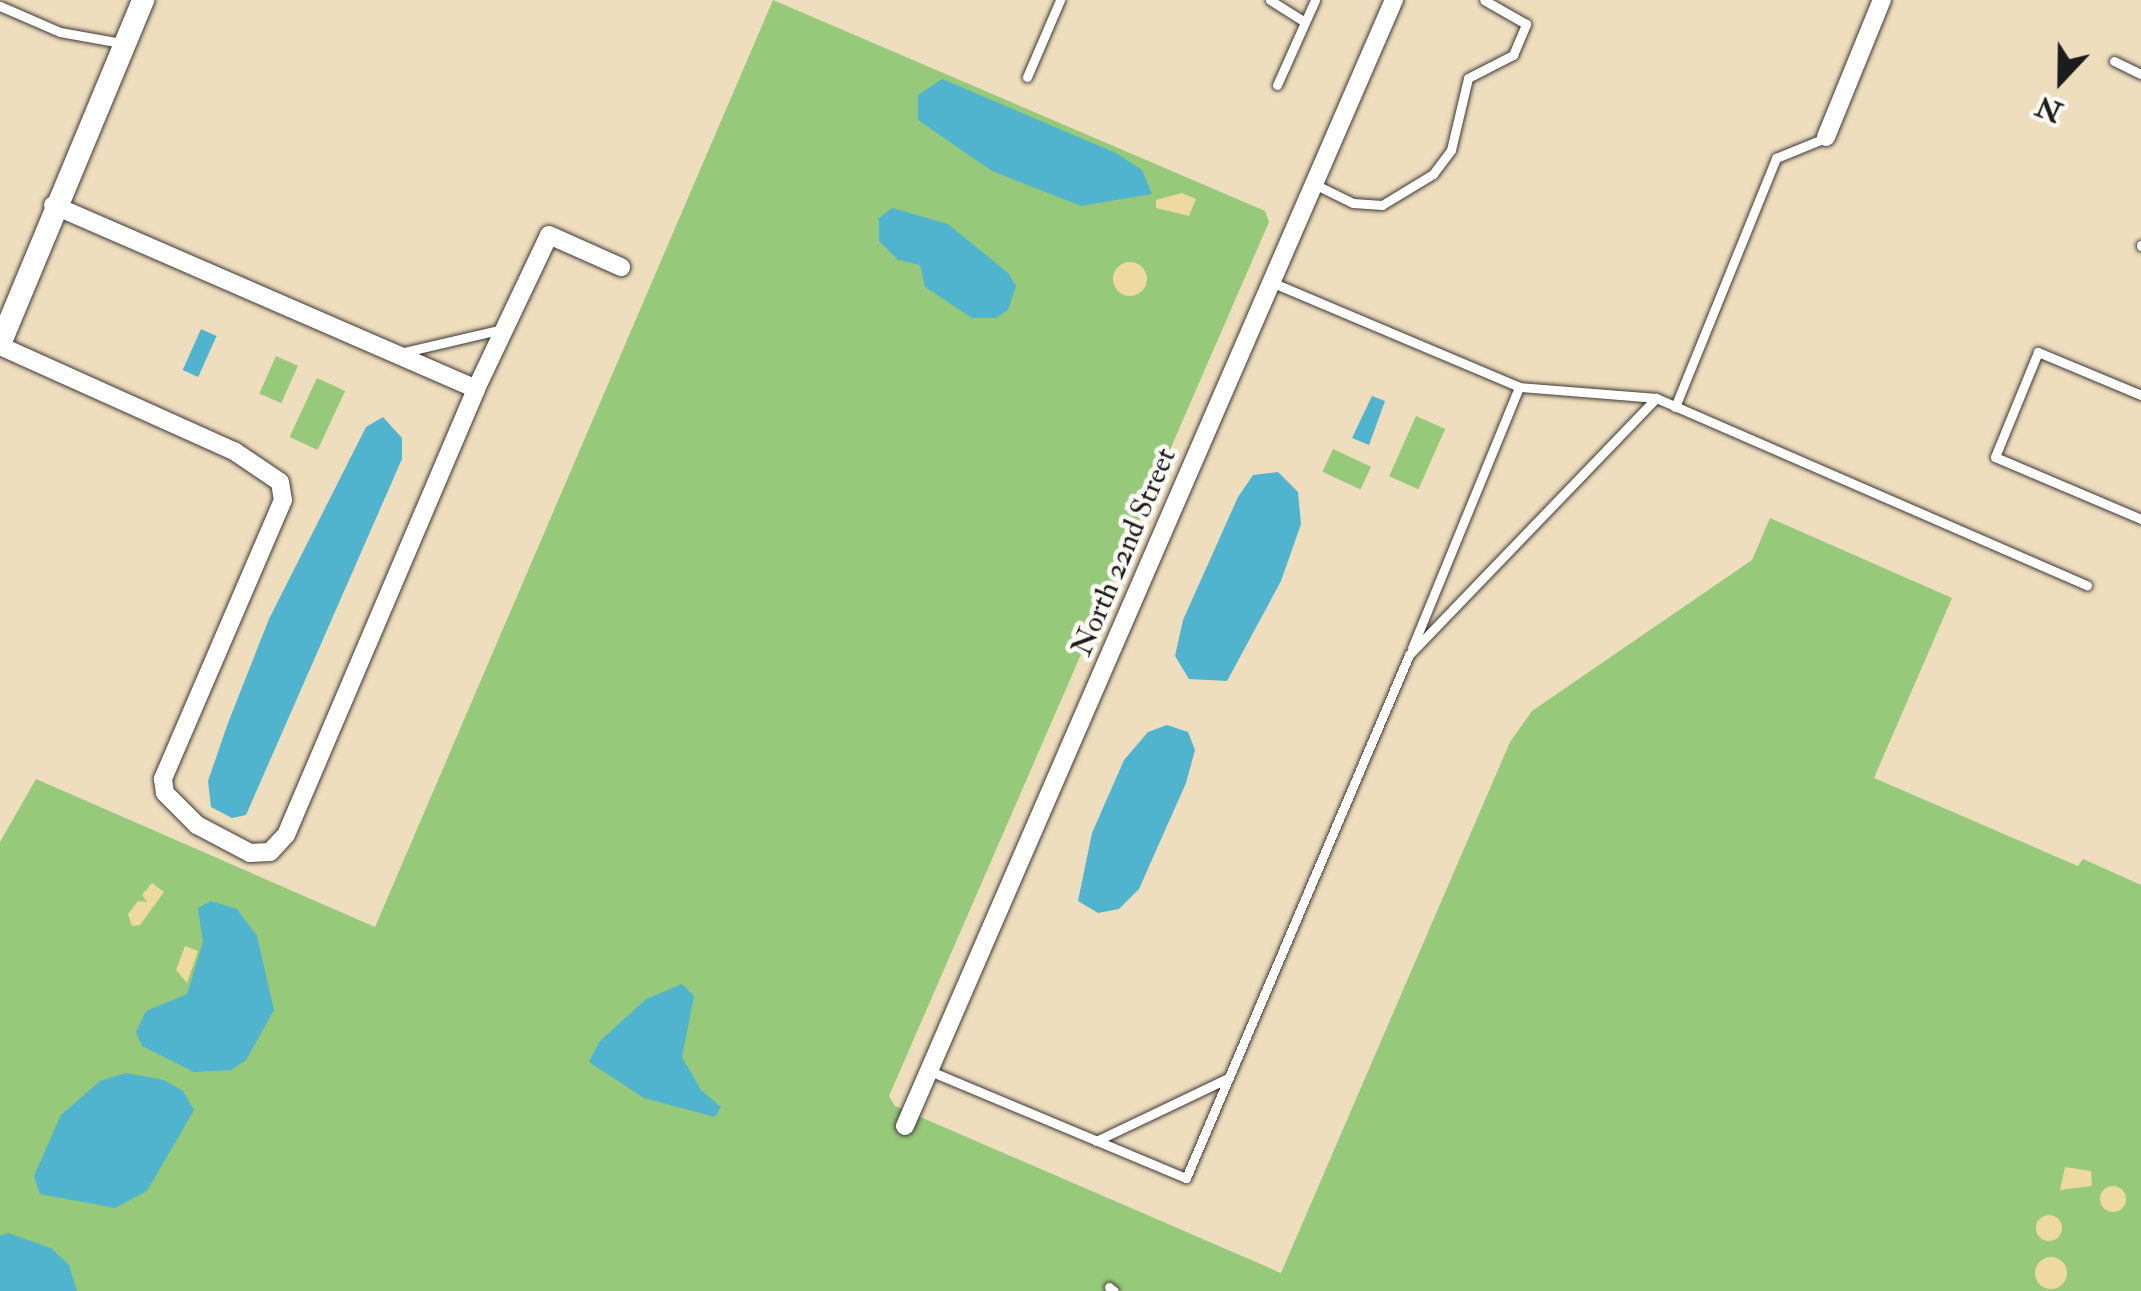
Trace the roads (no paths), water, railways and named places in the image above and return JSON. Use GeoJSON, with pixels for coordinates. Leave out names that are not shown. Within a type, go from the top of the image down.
{"type":"FeatureCollection","features":[{"type":"Feature","properties":{"kind":"street"},"geometry":{"type":"LineString","coordinates":[[142,0],[53,206],[0,345],[234,450],[280,482],[284,500],[162,779],[165,793],[187,817],[250,853],[270,852],[286,836],[476,389],[549,235],[621,267]]}},
{"type":"Feature","properties":{"kind":"street","name":"North 22nd Street"},"geometry":{"type":"LineString","coordinates":[[905,1126],[1394,0]]}},
{"type":"Feature","properties":{"kind":"street"},"geometry":{"type":"LineString","coordinates":[[1826,138],[1882,0]]}},
{"type":"Feature","properties":{"kind":"street"},"geometry":{"type":"LineString","coordinates":[[53,206],[476,389]]}},
{"type":"Feature","properties":{"kind":"lane"},"geometry":{"type":"LineString","coordinates":[[1028,77],[1060,0]]}},
{"type":"Feature","properties":{"kind":"lane"},"geometry":{"type":"LineString","coordinates":[[1270,0],[1305,22]]}},
{"type":"Feature","properties":{"kind":"lane"},"geometry":{"type":"LineString","coordinates":[[1276,85],[1315,0]]}},
{"type":"Feature","properties":{"kind":"lane"},"geometry":{"type":"LineString","coordinates":[[1314,184],[1352,203],[1382,204],[1433,174],[1451,150],[1468,78],[1513,55],[1526,24],[1484,0]]}},
{"type":"Feature","properties":{"kind":"lane"},"geometry":{"type":"LineString","coordinates":[[0,6],[60,32],[124,44]]}},
{"type":"Feature","properties":{"kind":"lane"},"geometry":{"type":"LineString","coordinates":[[2114,62],[2141,74]]}},
{"type":"Feature","properties":{"kind":"lane"},"geometry":{"type":"LineString","coordinates":[[1675,406],[1776,158],[1826,138]]}},
{"type":"Feature","properties":{"kind":"lane"},"geometry":{"type":"LineString","coordinates":[[1272,282],[1519,388],[1656,398],[2088,585]]}},
{"type":"Feature","properties":{"kind":"lane"},"geometry":{"type":"LineString","coordinates":[[396,354],[505,329]]}},
{"type":"Feature","properties":{"kind":"lane"},"geometry":{"type":"LineString","coordinates":[[2141,395],[2038,352],[1995,457],[2141,519]]}},
{"type":"Feature","properties":{"kind":"lane"},"geometry":{"type":"LineString","coordinates":[[929,1071],[1186,1178],[1519,388]]}},
{"type":"Feature","properties":{"kind":"lane"},"geometry":{"type":"LineString","coordinates":[[1409,655],[1656,398]]}},
{"type":"Feature","properties":{"kind":"lane"},"geometry":{"type":"LineString","coordinates":[[1096,1140],[1228,1078]]}},
{"type":"Feature","properties":{"kind":"water"},"geometry":{"type":"Polygon","coordinates":[[[942,79],[1116,153],[1142,170],[1152,194],[1081,206],[992,171],[918,120],[918,95],[942,79]]]}},
{"type":"Feature","properties":{"kind":"water"},"geometry":{"type":"Polygon","coordinates":[[[892,208],[948,224],[1008,273],[1016,286],[1008,310],[996,318],[972,318],[925,287],[920,265],[898,260],[879,241],[879,218],[892,208]]]}},
{"type":"Feature","properties":{"kind":"water"},"geometry":{"type":"Polygon","coordinates":[[[201,329],[217,336],[198,377],[183,370],[201,329]]]}},
{"type":"Feature","properties":{"kind":"water"},"geometry":{"type":"Polygon","coordinates":[[[1372,396],[1385,401],[1369,445],[1352,438],[1372,396]]]}},
{"type":"Feature","properties":{"kind":"water"},"geometry":{"type":"Polygon","coordinates":[[[383,417],[402,438],[402,459],[246,815],[232,818],[211,807],[208,781],[228,723],[269,619],[366,427],[383,417]]]}},
{"type":"Feature","properties":{"kind":"water"},"geometry":{"type":"Polygon","coordinates":[[[1278,472],[1298,492],[1301,524],[1281,581],[1227,681],[1189,679],[1175,656],[1183,620],[1238,497],[1253,475],[1278,472]]]}},
{"type":"Feature","properties":{"kind":"water"},"geometry":{"type":"Polygon","coordinates":[[[1167,725],[1188,732],[1195,750],[1186,783],[1139,889],[1119,909],[1098,913],[1078,901],[1092,833],[1124,760],[1148,732],[1167,725]]]}},
{"type":"Feature","properties":{"kind":"water"},"geometry":{"type":"Polygon","coordinates":[[[211,901],[237,909],[257,936],[274,1010],[246,1060],[231,1070],[194,1072],[142,1046],[136,1032],[146,1011],[187,994],[203,942],[198,908],[211,901]]]}},
{"type":"Feature","properties":{"kind":"water"},"geometry":{"type":"Polygon","coordinates":[[[682,984],[694,996],[682,1057],[701,1090],[721,1107],[715,1117],[644,1098],[589,1062],[599,1042],[646,999],[682,984]]]}},
{"type":"Feature","properties":{"kind":"water"},"geometry":{"type":"Polygon","coordinates":[[[126,1073],[164,1080],[183,1091],[194,1110],[147,1191],[115,1208],[40,1194],[34,1176],[61,1115],[100,1081],[126,1073]]]}},
{"type":"Feature","properties":{"kind":"water"},"geometry":{"type":"Polygon","coordinates":[[[8,1233],[51,1248],[69,1265],[77,1291],[0,1291],[0,1236],[8,1233]]]}}]}
